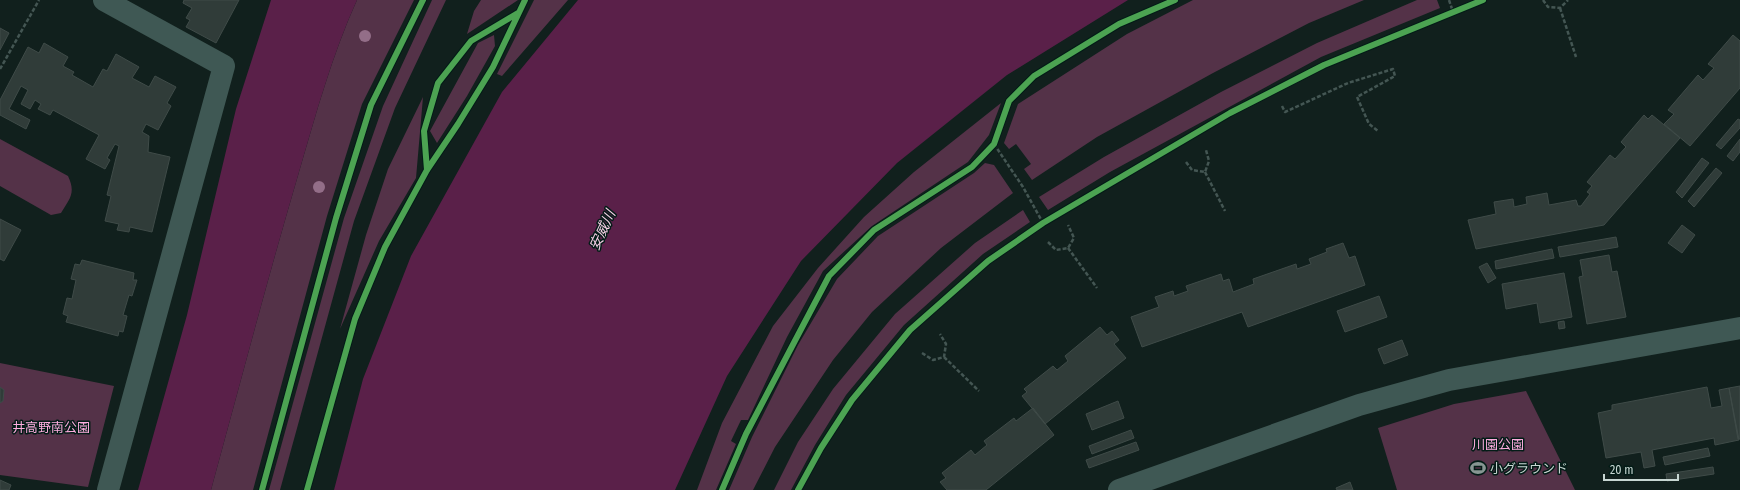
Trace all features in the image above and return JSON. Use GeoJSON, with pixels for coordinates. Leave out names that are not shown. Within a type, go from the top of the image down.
{"type":"FeatureCollection","features":[{"type":"Feature","properties":{"kind":"street"},"geometry":{"type":"LineString","coordinates":[[104,0],[224,66],[108,490]]}},
{"type":"Feature","properties":{"kind":"street"},"geometry":{"type":"LineString","coordinates":[[1119,490],[1359,405],[1449,380],[1740,328]]}},
{"type":"Feature","properties":{"kind":"path"},"geometry":{"type":"LineString","coordinates":[[0,70],[39,0]]}},
{"type":"Feature","properties":{"kind":"path"},"geometry":{"type":"LineString","coordinates":[[1449,0],[1453,12]]}},
{"type":"Feature","properties":{"kind":"path"},"geometry":{"type":"LineString","coordinates":[[1543,0],[1548,7],[1560,8],[1568,0]]}},
{"type":"Feature","properties":{"kind":"path"},"geometry":{"type":"LineString","coordinates":[[1560,8],[1576,57]]}},
{"type":"Feature","properties":{"kind":"path"},"geometry":{"type":"LineString","coordinates":[[1282,106],[1285,112],[1348,83],[1392,69],[1395,76],[1357,97],[1369,124],[1378,131]]}},
{"type":"Feature","properties":{"kind":"path"},"geometry":{"type":"LineString","coordinates":[[994,144],[1023,187],[1043,223]]}},
{"type":"Feature","properties":{"kind":"path"},"geometry":{"type":"LineString","coordinates":[[1206,150],[1209,161],[1205,172],[1225,211]]}},
{"type":"Feature","properties":{"kind":"path"},"geometry":{"type":"LineString","coordinates":[[1186,162],[1192,170],[1205,172]]}},
{"type":"Feature","properties":{"kind":"path"},"geometry":{"type":"LineString","coordinates":[[1048,242],[1056,250],[1068,248],[1074,238],[1068,225]]}},
{"type":"Feature","properties":{"kind":"path"},"geometry":{"type":"LineString","coordinates":[[1068,248],[1098,288]]}},
{"type":"Feature","properties":{"kind":"path"},"geometry":{"type":"LineString","coordinates":[[940,334],[946,344],[944,357]]}},
{"type":"Feature","properties":{"kind":"path"},"geometry":{"type":"LineString","coordinates":[[922,354],[933,360],[944,357]]}},
{"type":"Feature","properties":{"kind":"path"},"geometry":{"type":"LineString","coordinates":[[944,357],[979,391]]}},
{"type":"Feature","properties":{"kind":"green space"},"geometry":{"type":"Polygon","coordinates":[[[357,0],[414,0],[362,104],[327,216],[253,490],[211,490],[265,291],[312,128],[332,63],[357,0]]]}},
{"type":"Feature","properties":{"kind":"green space"},"geometry":{"type":"Polygon","coordinates":[[[432,0],[446,0],[395,108],[354,221],[280,490],[269,490],[344,218],[383,106],[432,0]]]}},
{"type":"Feature","properties":{"kind":"green space"},"geometry":{"type":"Polygon","coordinates":[[[481,0],[518,0],[467,34],[474,11],[481,0]]]}},
{"type":"Feature","properties":{"kind":"green space"},"geometry":{"type":"Polygon","coordinates":[[[534,0],[568,0],[502,76],[497,74],[534,0]]]}},
{"type":"Feature","properties":{"kind":"green space"},"geometry":{"type":"Polygon","coordinates":[[[1193,0],[1364,0],[1309,23],[1213,73],[1097,137],[1032,180],[1024,169],[1031,164],[1016,144],[1009,149],[1004,143],[1018,104],[1127,34],[1193,0]]]}},
{"type":"Feature","properties":{"kind":"green space"},"geometry":{"type":"Polygon","coordinates":[[[1417,0],[1437,0],[1440,8],[1321,57],[1110,172],[1048,210],[1039,197],[1104,157],[1221,92],[1317,43],[1417,0]]]}},
{"type":"Feature","properties":{"kind":"green space"},"geometry":{"type":"Polygon","coordinates":[[[494,35],[495,46],[467,96],[437,143],[430,131],[478,43],[494,35]]]}},
{"type":"Feature","properties":{"kind":"green space"},"geometry":{"type":"Polygon","coordinates":[[[423,97],[416,178],[379,241],[340,329],[366,235],[388,169],[423,97]]]}},
{"type":"Feature","properties":{"kind":"green space"},"geometry":{"type":"Polygon","coordinates":[[[1001,103],[989,135],[968,162],[872,226],[823,271],[787,337],[748,420],[741,420],[731,441],[736,444],[716,490],[697,490],[722,423],[773,326],[818,268],[864,217],[914,172],[1001,103]]]}},
{"type":"Feature","properties":{"kind":"green space"},"geometry":{"type":"Polygon","coordinates":[[[0,139],[68,176],[72,191],[61,213],[51,215],[0,186],[0,139]]]}},
{"type":"Feature","properties":{"kind":"green space"},"geometry":{"type":"Polygon","coordinates":[[[985,163],[994,165],[1013,193],[941,248],[872,312],[833,360],[775,447],[753,490],[729,490],[752,437],[798,345],[837,279],[878,236],[974,173],[985,163]]]}},
{"type":"Feature","properties":{"kind":"green space"},"geometry":{"type":"Polygon","coordinates":[[[1023,210],[1030,222],[983,254],[904,325],[846,395],[815,445],[791,490],[774,490],[798,442],[833,389],[895,314],[975,243],[1023,210]]]}},
{"type":"Feature","properties":{"kind":"green space","name":"井高野南公園"},"geometry":{"type":"Polygon","coordinates":[[[0,363],[114,386],[88,487],[0,475],[0,363]]]}},
{"type":"Feature","properties":{"kind":"green space","name":"川園公園"},"geometry":{"type":"Polygon","coordinates":[[[1526,391],[1575,490],[1397,490],[1378,428],[1454,404],[1526,391]]]}},
{"type":"Feature","properties":{"kind":"water"},"geometry":{"type":"Polygon","coordinates":[[[271,0],[357,0],[332,63],[312,128],[265,291],[211,490],[138,490],[187,315],[236,109],[271,0]]]}},
{"type":"Feature","properties":{"kind":"water","name":"安威川"},"geometry":{"type":"Polygon","coordinates":[[[578,0],[1128,0],[1007,75],[897,163],[801,261],[727,376],[675,490],[334,490],[363,379],[411,256],[502,92],[578,0]]]}},
{"type":"Feature","properties":{"kind":"building"},"geometry":{"type":"Polygon","coordinates":[[[184,0],[239,0],[216,43],[186,27],[190,20],[186,18],[192,8],[183,3],[184,0]]]}},
{"type":"Feature","properties":{"kind":"building"},"geometry":{"type":"Polygon","coordinates":[[[0,28],[9,33],[0,50],[0,28]]]}},
{"type":"Feature","properties":{"kind":"building"},"geometry":{"type":"Polygon","coordinates":[[[1733,35],[1740,41],[1740,88],[1690,146],[1664,124],[1674,114],[1668,110],[1698,75],[1703,80],[1714,68],[1708,64],[1733,35]]]}},
{"type":"Feature","properties":{"kind":"building"},"geometry":{"type":"Polygon","coordinates":[[[44,43],[68,57],[63,66],[74,72],[72,75],[93,87],[103,69],[107,71],[116,54],[139,67],[132,78],[149,87],[155,76],[176,87],[167,103],[171,106],[158,130],[146,124],[142,132],[149,136],[148,152],[170,157],[152,232],[130,227],[129,232],[117,230],[119,224],[105,221],[111,196],[107,195],[119,146],[115,144],[107,158],[110,160],[105,169],[86,159],[99,135],[53,110],[50,115],[38,109],[41,104],[35,100],[30,109],[21,104],[28,90],[21,86],[9,109],[30,120],[26,129],[0,115],[0,100],[28,47],[39,53],[44,43]]]}},
{"type":"Feature","properties":{"kind":"building"},"geometry":{"type":"Polygon","coordinates":[[[1644,115],[1648,119],[1652,115],[1680,138],[1604,225],[1476,249],[1468,220],[1496,214],[1494,202],[1513,199],[1514,207],[1527,204],[1526,197],[1547,193],[1549,205],[1576,200],[1578,206],[1581,206],[1590,194],[1587,192],[1592,186],[1587,182],[1610,155],[1615,159],[1626,147],[1621,142],[1644,115]]]}},
{"type":"Feature","properties":{"kind":"building"},"geometry":{"type":"Polygon","coordinates":[[[1738,119],[1740,120],[1740,128],[1721,149],[1716,145],[1738,119]]]}},
{"type":"Feature","properties":{"kind":"building"},"geometry":{"type":"Polygon","coordinates":[[[1740,139],[1740,152],[1733,161],[1727,156],[1740,139]]]}},
{"type":"Feature","properties":{"kind":"building"},"geometry":{"type":"Polygon","coordinates":[[[1702,158],[1709,163],[1682,198],[1676,192],[1702,158]]]}},
{"type":"Feature","properties":{"kind":"building"},"geometry":{"type":"Polygon","coordinates":[[[1716,168],[1722,173],[1694,207],[1688,201],[1716,168]]]}},
{"type":"Feature","properties":{"kind":"building"},"geometry":{"type":"Polygon","coordinates":[[[0,219],[21,230],[4,261],[0,259],[0,219]]]}},
{"type":"Feature","properties":{"kind":"building"},"geometry":{"type":"Polygon","coordinates":[[[1682,225],[1695,235],[1682,253],[1668,243],[1682,225]]]}},
{"type":"Feature","properties":{"kind":"building"},"geometry":{"type":"Polygon","coordinates":[[[1616,237],[1618,247],[1560,257],[1558,247],[1616,237]]]}},
{"type":"Feature","properties":{"kind":"building"},"geometry":{"type":"Polygon","coordinates":[[[1343,243],[1349,258],[1355,256],[1365,285],[1248,327],[1242,312],[1142,347],[1131,317],[1159,307],[1155,297],[1173,291],[1174,296],[1188,291],[1186,286],[1221,274],[1223,281],[1229,279],[1233,292],[1254,284],[1253,279],[1296,264],[1297,269],[1311,264],[1309,259],[1327,252],[1326,249],[1343,243]]]}},
{"type":"Feature","properties":{"kind":"building"},"geometry":{"type":"Polygon","coordinates":[[[1552,249],[1554,258],[1496,269],[1495,261],[1552,249]]]}},
{"type":"Feature","properties":{"kind":"building"},"geometry":{"type":"Polygon","coordinates":[[[1609,255],[1612,272],[1617,271],[1626,317],[1587,324],[1579,277],[1583,276],[1580,260],[1609,255]]]}},
{"type":"Feature","properties":{"kind":"building"},"geometry":{"type":"Polygon","coordinates":[[[82,260],[134,273],[133,280],[137,280],[132,296],[129,295],[123,315],[127,316],[123,332],[119,331],[118,336],[66,322],[68,316],[63,314],[67,298],[72,299],[76,280],[71,279],[75,264],[80,265],[82,260]]]}},
{"type":"Feature","properties":{"kind":"building"},"geometry":{"type":"Polygon","coordinates":[[[1487,263],[1496,278],[1488,283],[1479,267],[1487,263]]]}},
{"type":"Feature","properties":{"kind":"building"},"geometry":{"type":"Polygon","coordinates":[[[1564,273],[1572,317],[1540,323],[1537,303],[1506,309],[1502,284],[1564,273]]]}},
{"type":"Feature","properties":{"kind":"building"},"geometry":{"type":"Polygon","coordinates":[[[1379,296],[1387,317],[1345,332],[1337,311],[1379,296]]]}},
{"type":"Feature","properties":{"kind":"building"},"geometry":{"type":"Polygon","coordinates":[[[1564,321],[1565,328],[1559,329],[1558,322],[1564,321]]]}},
{"type":"Feature","properties":{"kind":"building"},"geometry":{"type":"Polygon","coordinates":[[[1100,327],[1107,335],[1112,331],[1119,340],[1114,344],[1126,358],[1045,424],[1022,396],[1027,392],[1024,389],[1053,366],[1057,370],[1068,361],[1065,356],[1100,327]]]}},
{"type":"Feature","properties":{"kind":"building"},"geometry":{"type":"Polygon","coordinates":[[[1402,340],[1408,355],[1384,364],[1378,349],[1402,340]]]}},
{"type":"Feature","properties":{"kind":"building"},"geometry":{"type":"Polygon","coordinates":[[[1740,386],[1740,439],[1738,439],[1729,388],[1740,386]]]}},
{"type":"Feature","properties":{"kind":"building"},"geometry":{"type":"Polygon","coordinates":[[[0,387],[4,390],[3,401],[0,403],[0,387]]]}},
{"type":"Feature","properties":{"kind":"building"},"geometry":{"type":"Polygon","coordinates":[[[1707,387],[1711,408],[1722,406],[1719,390],[1729,388],[1739,440],[1715,445],[1714,438],[1652,450],[1655,466],[1644,468],[1641,452],[1606,458],[1598,413],[1612,410],[1612,405],[1707,387]]]}},
{"type":"Feature","properties":{"kind":"building"},"geometry":{"type":"Polygon","coordinates":[[[1118,401],[1124,418],[1092,430],[1086,414],[1118,401]]]}},
{"type":"Feature","properties":{"kind":"building"},"geometry":{"type":"Polygon","coordinates":[[[1033,408],[1054,435],[986,490],[947,490],[940,482],[946,478],[942,473],[971,450],[975,455],[987,445],[984,441],[1014,418],[1016,421],[1033,408]]]}},
{"type":"Feature","properties":{"kind":"building"},"geometry":{"type":"Polygon","coordinates":[[[1131,430],[1134,438],[1092,454],[1089,446],[1131,430]]]}},
{"type":"Feature","properties":{"kind":"building"},"geometry":{"type":"Polygon","coordinates":[[[1136,442],[1139,450],[1089,468],[1086,460],[1136,442]]]}},
{"type":"Feature","properties":{"kind":"building"},"geometry":{"type":"Polygon","coordinates":[[[1708,448],[1710,456],[1665,465],[1663,457],[1708,448]]]}},
{"type":"Feature","properties":{"kind":"building"},"geometry":{"type":"Polygon","coordinates":[[[1713,467],[1714,474],[1667,481],[1666,474],[1713,467]]]}},
{"type":"Feature","properties":{"kind":"building"},"geometry":{"type":"Polygon","coordinates":[[[0,480],[11,485],[9,490],[0,490],[0,480]]]}},
{"type":"Feature","properties":{"kind":"building"},"geometry":{"type":"Polygon","coordinates":[[[1350,482],[1353,490],[1337,490],[1336,488],[1350,482]]]}},
{"type":"Feature","properties":{"kind":"cycle path"},"geometry":{"type":"LineString","coordinates":[[262,490],[336,218],[371,105],[423,0]]}},
{"type":"Feature","properties":{"kind":"cycle path"},"geometry":{"type":"LineString","coordinates":[[307,490],[355,319],[385,247],[427,170],[458,124],[493,67],[525,0]]}},
{"type":"Feature","properties":{"kind":"cycle path"},"geometry":{"type":"LineString","coordinates":[[722,490],[746,434],[829,276],[874,230],[972,167],[994,144],[1009,101],[1034,76],[1119,24],[1175,0]]}},
{"type":"Feature","properties":{"kind":"cycle path"},"geometry":{"type":"LineString","coordinates":[[798,490],[821,448],[852,400],[910,330],[988,261],[1043,223],[1230,113],[1324,65],[1483,0]]}},
{"type":"Feature","properties":{"kind":"cycle path"},"geometry":{"type":"LineString","coordinates":[[427,170],[424,131],[438,83],[471,41],[518,13]]}},
{"type":"Feature","properties":{"kind":"place","name":"小グラウンド"},"geometry":{"type":"Point","coordinates":[1478,468]}}]}
